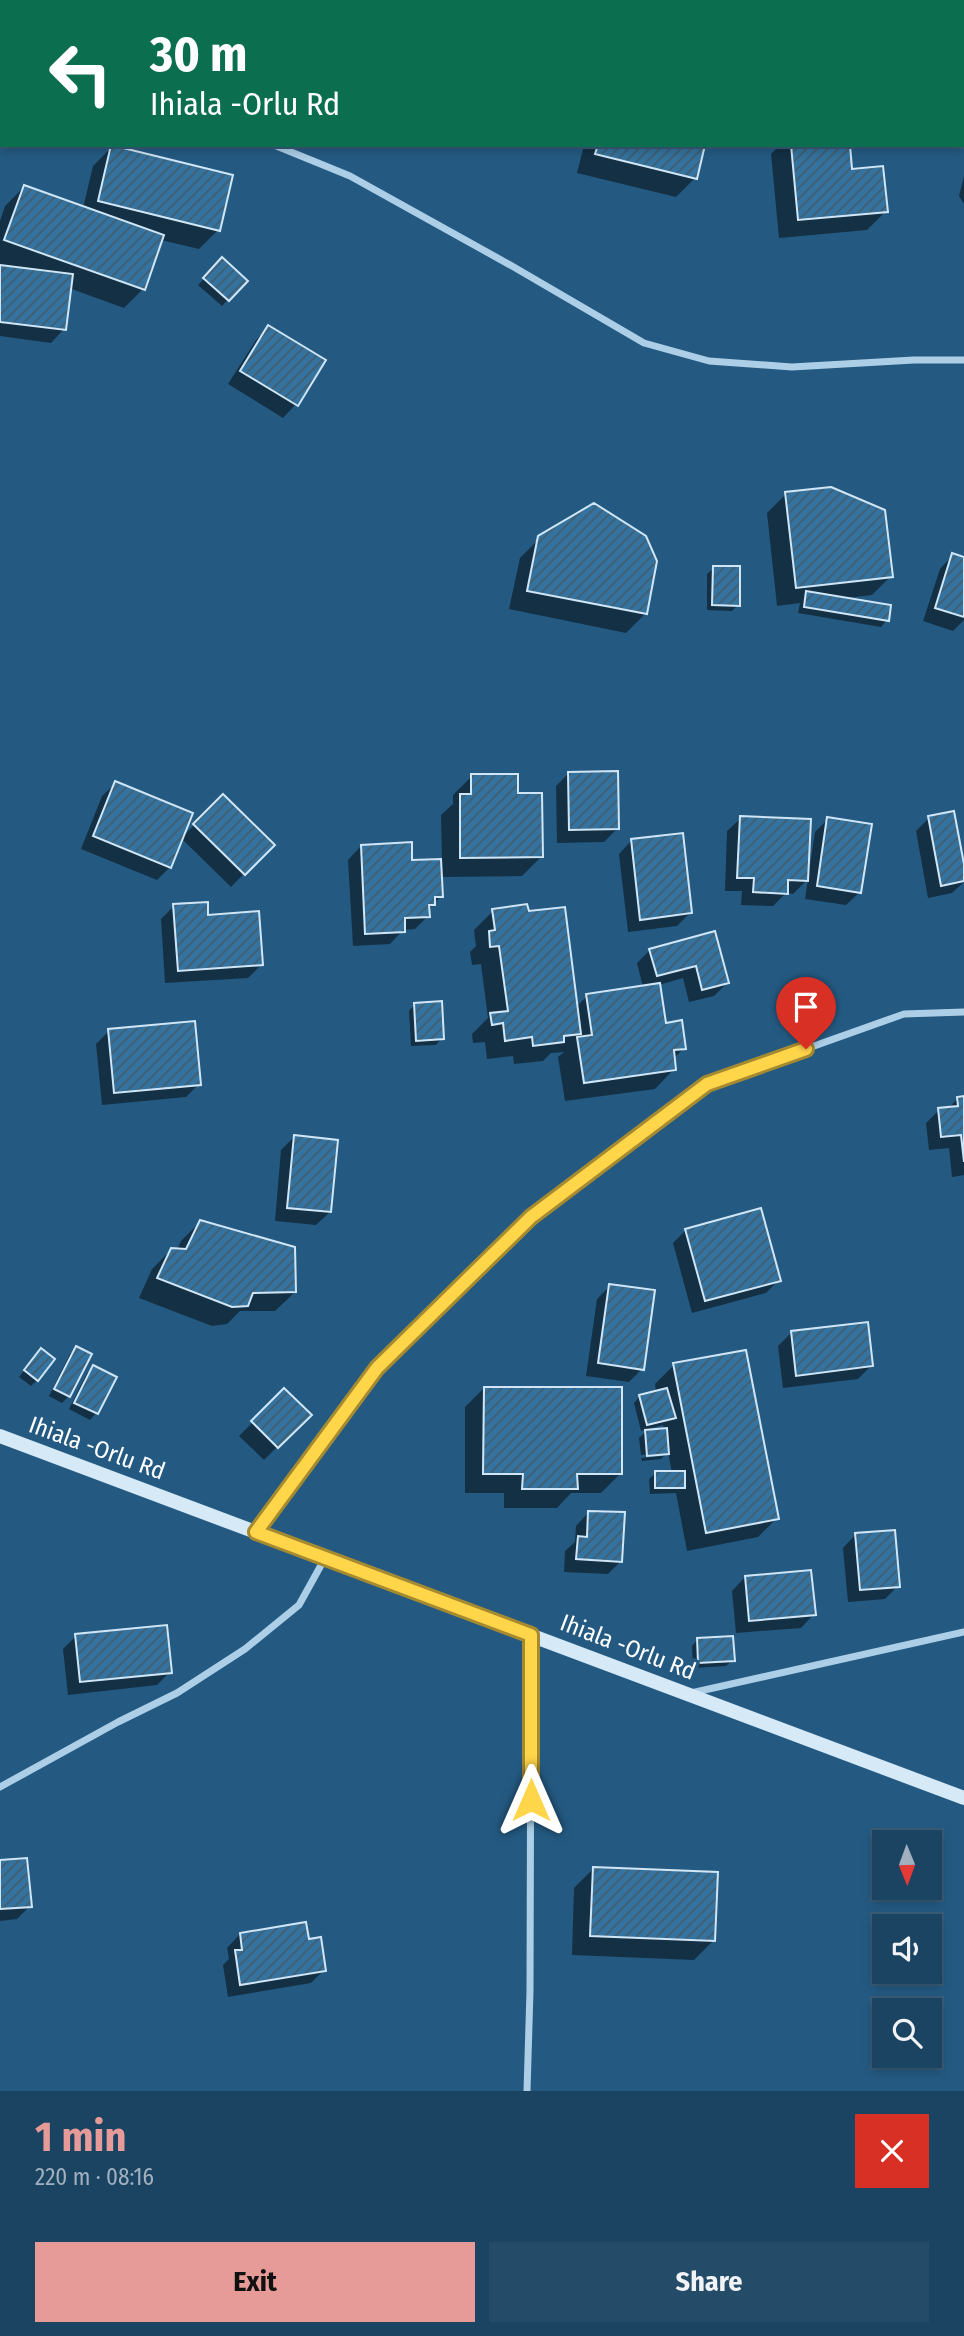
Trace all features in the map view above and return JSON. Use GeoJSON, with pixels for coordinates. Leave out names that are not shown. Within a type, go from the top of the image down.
{"type":"FeatureCollection","features":[{"type":"Feature","properties":{"kind":"main road","name":"Ihiala -Orlu Rd"},"geometry":{"type":"LineString","coordinates":[[0,1436],[964,1798]]}},
{"type":"Feature","properties":{"kind":"street"},"geometry":{"type":"LineString","coordinates":[[279,147],[350,176],[512,265],[644,343],[709,361],[792,367],[964,360]]}},
{"type":"Feature","properties":{"kind":"street"},"geometry":{"type":"LineString","coordinates":[[256,1532],[377,1368],[531,1217],[707,1084],[904,1014],[964,1012]]}},
{"type":"Feature","properties":{"kind":"street"},"geometry":{"type":"LineString","coordinates":[[0,1787],[177,1693],[245,1649],[299,1605],[325,1558]]}},
{"type":"Feature","properties":{"kind":"street"},"geometry":{"type":"LineString","coordinates":[[688,1694],[964,1632]]}},
{"type":"Feature","properties":{"kind":"street"},"geometry":{"type":"LineString","coordinates":[[527,2091],[530,1991],[531,1635]]}},
{"type":"Feature","properties":{"kind":"building"},"geometry":{"type":"Polygon","coordinates":[[[111,147],[233,175],[220,231],[98,201],[111,147]]]}},
{"type":"Feature","properties":{"kind":"building"},"geometry":{"type":"Polygon","coordinates":[[[597,147],[705,147],[697,179],[595,154],[597,147]]]}},
{"type":"Feature","properties":{"kind":"building"},"geometry":{"type":"Polygon","coordinates":[[[791,147],[850,147],[852,169],[883,166],[888,212],[798,220],[791,147]]]}},
{"type":"Feature","properties":{"kind":"building"},"geometry":{"type":"Polygon","coordinates":[[[24,185],[164,235],[145,290],[4,240],[24,185]]]}},
{"type":"Feature","properties":{"kind":"building"},"geometry":{"type":"Polygon","coordinates":[[[222,257],[248,281],[229,301],[203,278],[222,257]]]}},
{"type":"Feature","properties":{"kind":"building"},"geometry":{"type":"Polygon","coordinates":[[[0,265],[73,274],[66,330],[0,322],[0,265]]]}},
{"type":"Feature","properties":{"kind":"building"},"geometry":{"type":"Polygon","coordinates":[[[268,325],[326,360],[298,406],[240,371],[268,325]]]}},
{"type":"Feature","properties":{"kind":"building"},"geometry":{"type":"Polygon","coordinates":[[[831,487],[885,510],[893,577],[796,588],[785,492],[831,487]]]}},
{"type":"Feature","properties":{"kind":"building"},"geometry":{"type":"Polygon","coordinates":[[[594,503],[646,536],[657,561],[647,614],[527,591],[538,536],[594,503]]]}},
{"type":"Feature","properties":{"kind":"building"},"geometry":{"type":"Polygon","coordinates":[[[952,553],[964,557],[964,617],[935,608],[952,553]]]}},
{"type":"Feature","properties":{"kind":"building"},"geometry":{"type":"Polygon","coordinates":[[[713,566],[740,566],[740,606],[712,605],[713,566]]]}},
{"type":"Feature","properties":{"kind":"building"},"geometry":{"type":"Polygon","coordinates":[[[806,591],[891,605],[889,621],[804,607],[806,591]]]}},
{"type":"Feature","properties":{"kind":"building"},"geometry":{"type":"Polygon","coordinates":[[[618,771],[619,829],[569,830],[568,772],[618,771]]]}},
{"type":"Feature","properties":{"kind":"building"},"geometry":{"type":"Polygon","coordinates":[[[471,774],[518,774],[518,793],[542,793],[543,857],[460,858],[460,794],[471,794],[471,774]]]}},
{"type":"Feature","properties":{"kind":"building"},"geometry":{"type":"Polygon","coordinates":[[[115,781],[193,813],[171,868],[93,836],[115,781]]]}},
{"type":"Feature","properties":{"kind":"building"},"geometry":{"type":"Polygon","coordinates":[[[223,794],[275,845],[245,875],[193,824],[223,794]]]}},
{"type":"Feature","properties":{"kind":"building"},"geometry":{"type":"Polygon","coordinates":[[[954,811],[964,864],[964,881],[941,886],[928,816],[954,811]]]}},
{"type":"Feature","properties":{"kind":"building"},"geometry":{"type":"Polygon","coordinates":[[[740,816],[811,819],[808,881],[788,880],[788,894],[753,892],[754,878],[737,878],[740,816]]]}},
{"type":"Feature","properties":{"kind":"building"},"geometry":{"type":"Polygon","coordinates":[[[827,817],[872,824],[861,893],[817,886],[827,817]]]}},
{"type":"Feature","properties":{"kind":"building"},"geometry":{"type":"Polygon","coordinates":[[[683,833],[692,913],[640,920],[631,839],[683,833]]]}},
{"type":"Feature","properties":{"kind":"building"},"geometry":{"type":"Polygon","coordinates":[[[412,842],[412,860],[441,859],[443,897],[435,897],[435,905],[429,905],[430,917],[405,918],[405,932],[365,934],[361,845],[412,842]]]}},
{"type":"Feature","properties":{"kind":"building"},"geometry":{"type":"Polygon","coordinates":[[[208,902],[208,915],[259,911],[263,965],[178,971],[173,904],[208,902]]]}},
{"type":"Feature","properties":{"kind":"building"},"geometry":{"type":"Polygon","coordinates":[[[527,904],[529,911],[565,907],[581,1034],[564,1036],[564,1042],[533,1046],[532,1037],[505,1041],[503,1023],[492,1025],[490,1013],[508,1011],[499,946],[490,947],[489,931],[495,930],[492,909],[527,904]]]}},
{"type":"Feature","properties":{"kind":"building"},"geometry":{"type":"Polygon","coordinates":[[[715,931],[729,983],[702,990],[696,966],[657,976],[649,949],[715,931]]]}},
{"type":"Feature","properties":{"kind":"building"},"geometry":{"type":"Polygon","coordinates":[[[660,983],[666,1023],[682,1020],[686,1049],[674,1050],[676,1070],[584,1083],[577,1037],[592,1035],[586,994],[660,983]]]}},
{"type":"Feature","properties":{"kind":"building"},"geometry":{"type":"Polygon","coordinates":[[[442,1001],[444,1039],[416,1041],[414,1003],[442,1001]]]}},
{"type":"Feature","properties":{"kind":"building"},"geometry":{"type":"Polygon","coordinates":[[[195,1021],[201,1085],[114,1093],[108,1029],[195,1021]]]}},
{"type":"Feature","properties":{"kind":"building"},"geometry":{"type":"Polygon","coordinates":[[[964,1096],[964,1162],[961,1135],[941,1137],[938,1108],[958,1106],[957,1097],[964,1096]]]}},
{"type":"Feature","properties":{"kind":"building"},"geometry":{"type":"Polygon","coordinates":[[[294,1135],[338,1140],[331,1212],[287,1208],[294,1135]]]}},
{"type":"Feature","properties":{"kind":"building"},"geometry":{"type":"Polygon","coordinates":[[[761,1208],[781,1281],[705,1301],[685,1229],[761,1208]]]}},
{"type":"Feature","properties":{"kind":"building"},"geometry":{"type":"Polygon","coordinates":[[[200,1220],[295,1247],[296,1292],[253,1293],[248,1306],[232,1307],[157,1278],[171,1248],[186,1249],[200,1220]]]}},
{"type":"Feature","properties":{"kind":"building"},"geometry":{"type":"Polygon","coordinates":[[[609,1284],[655,1290],[644,1370],[598,1363],[609,1284]]]}},
{"type":"Feature","properties":{"kind":"building"},"geometry":{"type":"Polygon","coordinates":[[[868,1322],[873,1366],[796,1376],[791,1331],[868,1322]]]}},
{"type":"Feature","properties":{"kind":"building"},"geometry":{"type":"Polygon","coordinates":[[[76,1346],[92,1354],[70,1397],[54,1389],[76,1346]]]}},
{"type":"Feature","properties":{"kind":"building"},"geometry":{"type":"Polygon","coordinates":[[[41,1348],[55,1359],[38,1381],[24,1370],[41,1348]]]}},
{"type":"Feature","properties":{"kind":"building"},"geometry":{"type":"Polygon","coordinates":[[[746,1350],[779,1519],[706,1533],[673,1363],[746,1350]]]}},
{"type":"Feature","properties":{"kind":"building"},"geometry":{"type":"Polygon","coordinates":[[[93,1365],[117,1377],[98,1414],[74,1403],[93,1365]]]}},
{"type":"Feature","properties":{"kind":"building"},"geometry":{"type":"Polygon","coordinates":[[[484,1387],[622,1387],[622,1474],[577,1474],[578,1489],[522,1489],[523,1474],[483,1474],[484,1387]]]}},
{"type":"Feature","properties":{"kind":"building"},"geometry":{"type":"Polygon","coordinates":[[[284,1388],[312,1415],[278,1448],[251,1421],[284,1388]]]}},
{"type":"Feature","properties":{"kind":"building"},"geometry":{"type":"Polygon","coordinates":[[[667,1388],[676,1418],[647,1425],[639,1395],[667,1388]]]}},
{"type":"Feature","properties":{"kind":"building"},"geometry":{"type":"Polygon","coordinates":[[[667,1428],[669,1454],[647,1456],[645,1430],[667,1428]]]}},
{"type":"Feature","properties":{"kind":"building"},"geometry":{"type":"Polygon","coordinates":[[[655,1471],[685,1471],[685,1488],[655,1488],[655,1471]]]}},
{"type":"Feature","properties":{"kind":"building"},"geometry":{"type":"Polygon","coordinates":[[[588,1511],[625,1512],[622,1562],[576,1559],[578,1536],[587,1537],[588,1511]]]}},
{"type":"Feature","properties":{"kind":"building"},"geometry":{"type":"Polygon","coordinates":[[[895,1530],[900,1587],[860,1590],[855,1533],[895,1530]]]}},
{"type":"Feature","properties":{"kind":"building"},"geometry":{"type":"Polygon","coordinates":[[[811,1570],[816,1615],[749,1621],[745,1576],[811,1570]]]}},
{"type":"Feature","properties":{"kind":"building"},"geometry":{"type":"Polygon","coordinates":[[[167,1625],[172,1673],[80,1682],[75,1634],[167,1625]]]}},
{"type":"Feature","properties":{"kind":"building"},"geometry":{"type":"Polygon","coordinates":[[[733,1636],[735,1661],[698,1663],[697,1638],[733,1636]]]}},
{"type":"Feature","properties":{"kind":"building"},"geometry":{"type":"Polygon","coordinates":[[[27,1858],[32,1907],[0,1909],[0,1860],[27,1858]]]}},
{"type":"Feature","properties":{"kind":"building"},"geometry":{"type":"Polygon","coordinates":[[[593,1867],[718,1872],[715,1941],[590,1936],[593,1867]]]}},
{"type":"Feature","properties":{"kind":"building"},"geometry":{"type":"Polygon","coordinates":[[[306,1922],[309,1939],[321,1937],[326,1971],[240,1985],[235,1950],[242,1950],[240,1933],[306,1922]]]}},
{"type":"Feature","properties":{"kind":"route"},"geometry":{"type":"LineString","coordinates":[[531,1800],[531,1635],[256,1532],[377,1368],[531,1217],[707,1084],[806,1049]]}}]}
